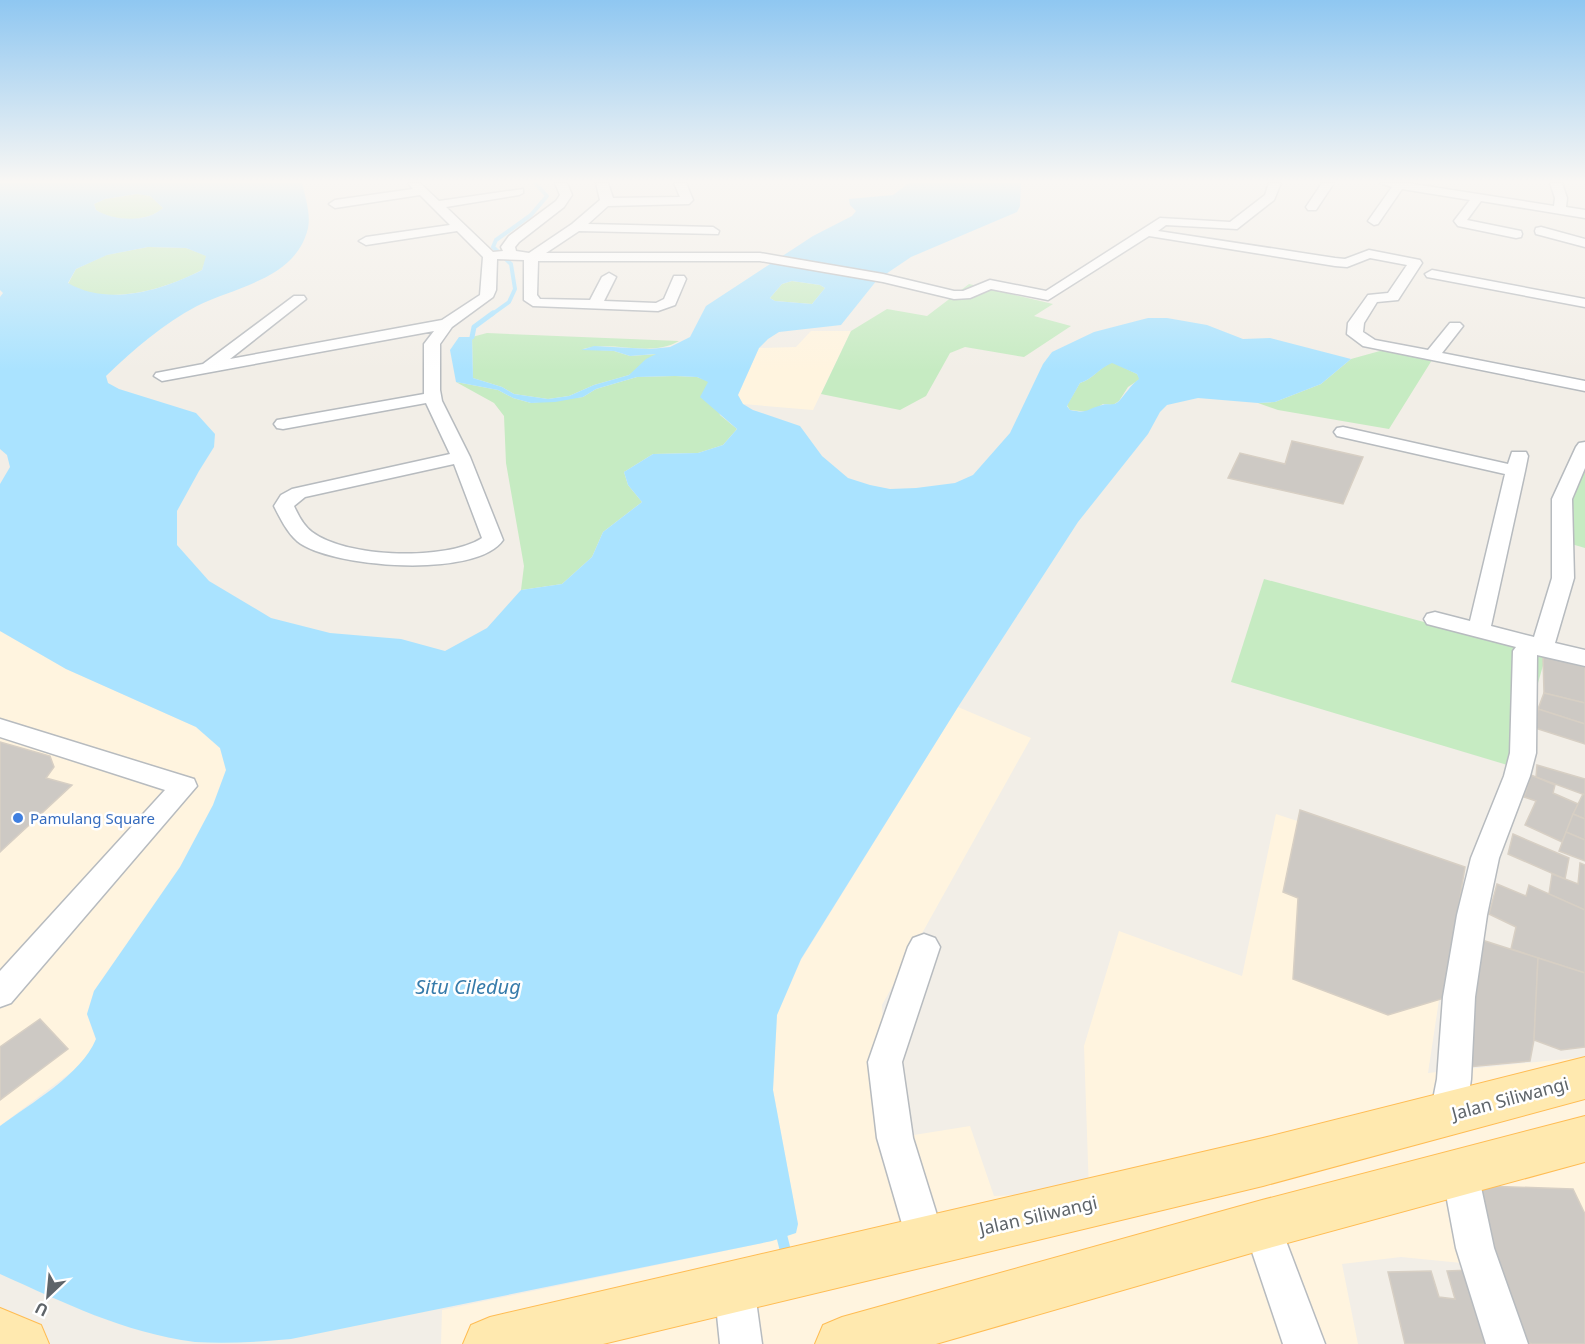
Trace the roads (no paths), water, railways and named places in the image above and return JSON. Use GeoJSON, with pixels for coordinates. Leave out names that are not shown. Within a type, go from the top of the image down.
{"type":"FeatureCollection","features":[{"type":"Feature","properties":{"kind":"main road","name":"Jalan Siliwangi"},"geometry":{"type":"LineString","coordinates":[[490,1344],[1274,1159],[1585,1078]]}},
{"type":"Feature","properties":{"kind":"main road"},"geometry":{"type":"LineString","coordinates":[[842,1344],[1262,1225],[1585,1139]]}},
{"type":"Feature","properties":{"kind":"main road"},"geometry":{"type":"LineString","coordinates":[[0,1335],[22,1344]]}},
{"type":"Feature","properties":{"kind":"street"},"geometry":{"type":"LineString","coordinates":[[487,246],[501,255],[531,257],[768,258],[883,278],[954,295],[965,295],[990,284],[1047,296],[1125,246]]}},
{"type":"Feature","properties":{"kind":"street"},"geometry":{"type":"LineString","coordinates":[[461,457],[298,493],[288,499],[284,506],[290,519],[305,537],[346,552],[384,559],[426,559],[469,553],[483,548],[493,540],[461,457],[433,397],[432,344],[447,324],[486,297],[501,255],[509,246]]}},
{"type":"Feature","properties":{"kind":"street"},"geometry":{"type":"LineString","coordinates":[[531,257],[547,246]]}},
{"type":"Feature","properties":{"kind":"street"},"geometry":{"type":"LineString","coordinates":[[1228,246],[1335,262],[1347,262],[1369,254],[1415,263],[1393,297],[1373,298],[1356,323],[1355,334],[1368,343],[1585,386]]}},
{"type":"Feature","properties":{"kind":"street"},"geometry":{"type":"LineString","coordinates":[[531,257],[530,295],[531,300],[538,303],[665,305],[670,302],[679,279]]}},
{"type":"Feature","properties":{"kind":"street"},"geometry":{"type":"LineString","coordinates":[[1431,274],[1585,303]]}},
{"type":"Feature","properties":{"kind":"street"},"geometry":{"type":"LineString","coordinates":[[595,305],[609,277]]}},
{"type":"Feature","properties":{"kind":"street"},"geometry":{"type":"LineString","coordinates":[[204,370],[299,299]]}},
{"type":"Feature","properties":{"kind":"street"},"geometry":{"type":"LineString","coordinates":[[1489,299],[1585,318]]}},
{"type":"Feature","properties":{"kind":"street"},"geometry":{"type":"LineString","coordinates":[[162,376],[447,324]]}},
{"type":"Feature","properties":{"kind":"street"},"geometry":{"type":"LineString","coordinates":[[1432,356],[1455,326]]}},
{"type":"Feature","properties":{"kind":"street"},"geometry":{"type":"LineString","coordinates":[[283,424],[433,397]]}},
{"type":"Feature","properties":{"kind":"street"},"geometry":{"type":"LineString","coordinates":[[1343,432],[1518,463],[1479,630]]}},
{"type":"Feature","properties":{"kind":"street"},"geometry":{"type":"LineString","coordinates":[[1448,1115],[1454,1079],[1458,997],[1472,915],[1485,858],[1517,776],[1523,753],[1525,651],[1545,642],[1563,578],[1562,500],[1585,447]]}},
{"type":"Feature","properties":{"kind":"street"},"geometry":{"type":"LineString","coordinates":[[1435,619],[1585,658]]}},
{"type":"Feature","properties":{"kind":"street"},"geometry":{"type":"LineString","coordinates":[[0,728],[184,786],[0,993]]}},
{"type":"Feature","properties":{"kind":"street"},"geometry":{"type":"LineString","coordinates":[[924,947],[885,1062],[895,1138],[926,1241]]}},
{"type":"Feature","properties":{"kind":"street"},"geometry":{"type":"LineString","coordinates":[[1460,1173],[1476,1248],[1507,1344]]}},
{"type":"Feature","properties":{"kind":"street"},"geometry":{"type":"LineString","coordinates":[[1262,1225],[1304,1344]]}},
{"type":"Feature","properties":{"kind":"street"},"geometry":{"type":"LineString","coordinates":[[734,1286],[741,1344]]}},
{"type":"Feature","properties":{"kind":"water","name":"Situ Ciledug"},"geometry":{"type":"Polygon","coordinates":[[[0,246],[300,246],[291,259],[263,279],[197,306],[172,321],[106,376],[108,383],[119,389],[196,413],[215,434],[214,447],[177,511],[177,545],[209,581],[271,618],[330,633],[401,639],[445,651],[487,628],[521,590],[562,584],[592,557],[603,532],[642,502],[628,485],[624,472],[653,454],[698,453],[723,445],[737,429],[700,397],[708,382],[697,377],[637,377],[596,389],[583,397],[531,403],[513,398],[498,390],[456,382],[450,350],[459,337],[472,337],[473,378],[502,387],[514,394],[548,399],[569,396],[594,385],[629,375],[646,359],[656,354],[630,356],[614,351],[581,350],[594,346],[650,349],[670,347],[690,337],[706,306],[798,246],[938,246],[911,257],[877,280],[841,325],[779,332],[768,339],[759,348],[738,395],[743,404],[753,410],[800,426],[822,456],[848,478],[890,489],[955,483],[973,475],[1010,433],[1043,364],[1052,352],[1094,332],[1148,318],[1167,318],[1207,325],[1243,339],[1270,338],[1351,359],[1321,384],[1275,402],[1258,403],[1198,398],[1167,405],[1160,412],[1148,434],[1078,522],[958,707],[801,959],[777,1015],[773,1090],[798,1224],[796,1233],[772,1241],[291,1339],[195,1342],[118,1324],[0,1274],[0,1126],[54,1087],[79,1065],[89,1052],[96,1039],[87,1014],[94,991],[180,867],[213,805],[226,770],[220,748],[196,727],[66,669],[0,631],[0,484],[10,467],[7,455],[0,449],[0,297],[3,293],[0,290],[0,246]],[[148,247],[107,255],[76,269],[68,283],[101,294],[136,293],[170,284],[202,270],[206,256],[186,248],[148,247]],[[792,281],[782,284],[770,298],[775,301],[812,304],[825,288],[820,285],[792,281]],[[1112,363],[1080,383],[1067,406],[1070,410],[1084,411],[1116,403],[1139,379],[1137,374],[1112,363]]]}},
{"type":"Feature","properties":{"kind":"waterway"},"geometry":{"type":"LineString","coordinates":[[491,315],[509,302],[515,289],[511,264],[494,246]]}},
{"type":"Feature","properties":{"kind":"waterway"},"geometry":{"type":"LineString","coordinates":[[472,337],[474,327],[493,313]]}},
{"type":"Feature","properties":{"kind":"waterway"},"geometry":{"type":"LineString","coordinates":[[782,1237],[786,1253]]}},
{"type":"Feature","properties":{"kind":"place","name":"Pamulang Square"},"geometry":{"type":"Point","coordinates":[18,818]}}]}
